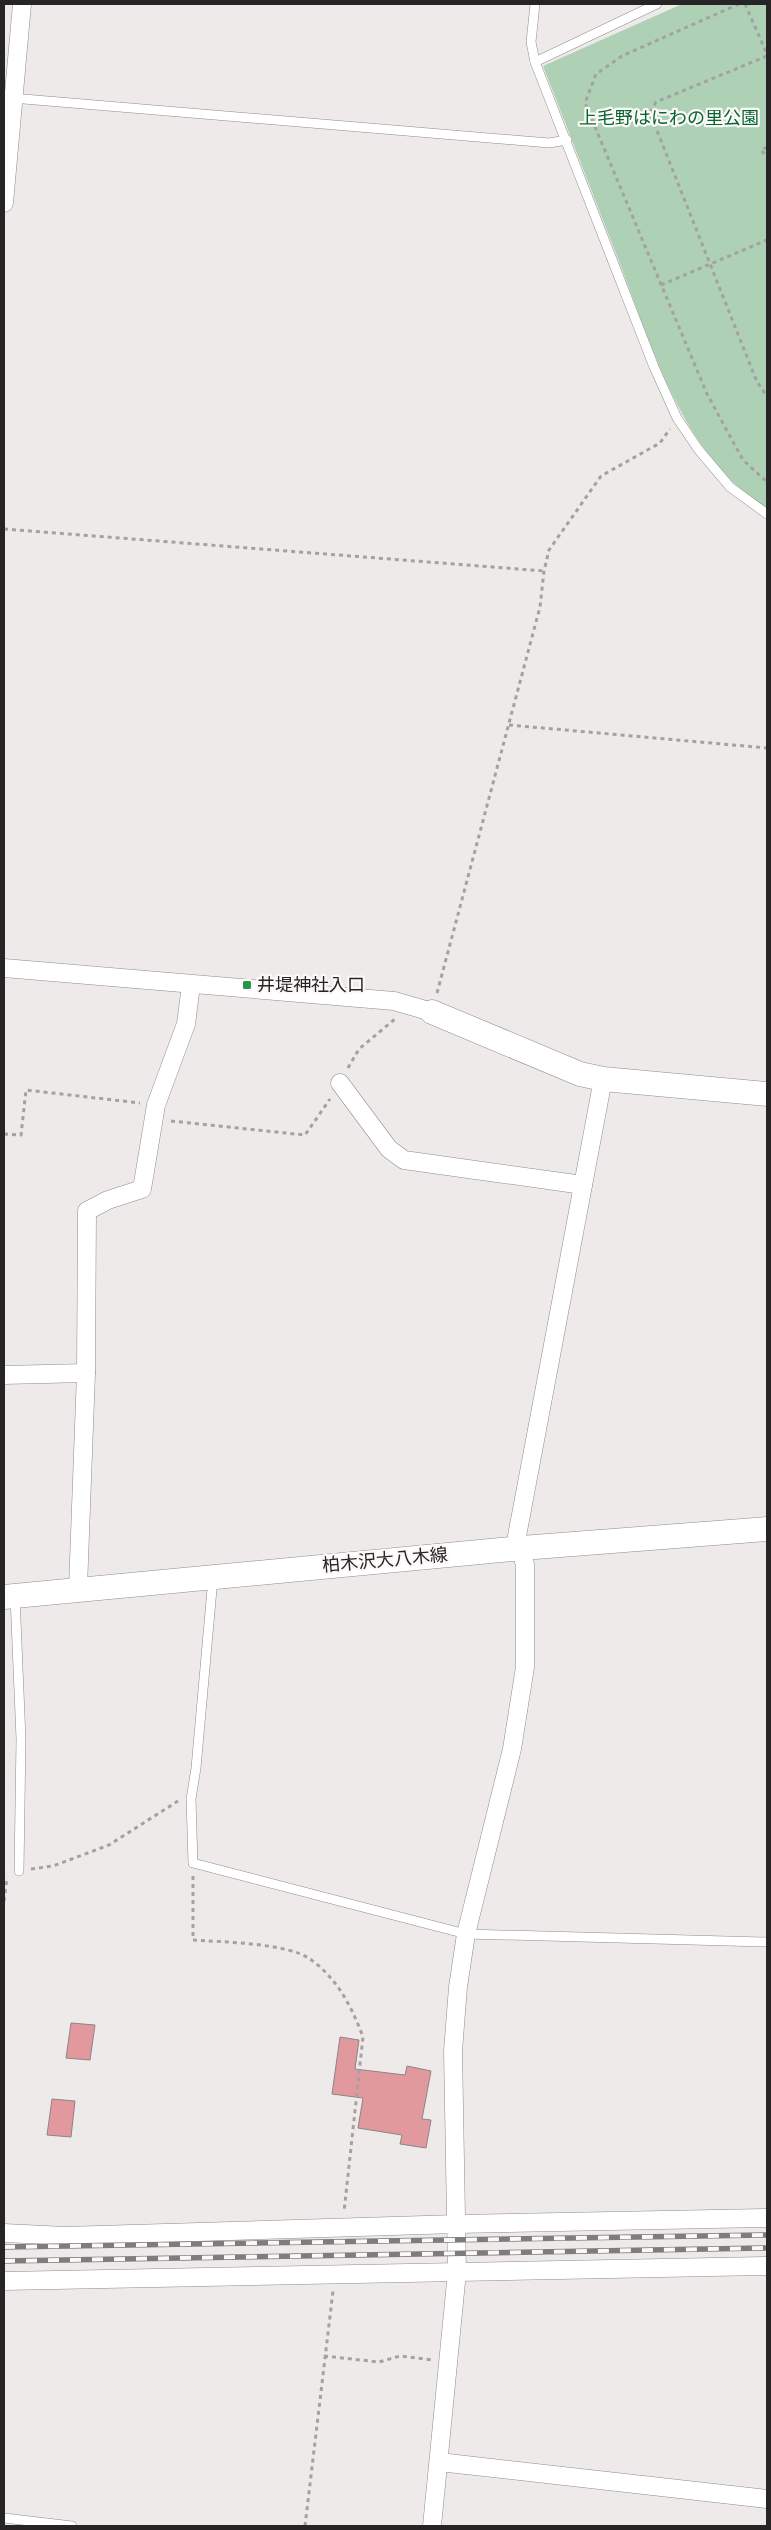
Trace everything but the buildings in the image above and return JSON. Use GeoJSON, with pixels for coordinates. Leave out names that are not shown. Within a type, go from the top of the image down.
{"type":"FeatureCollection","features":[{"type":"Feature","properties":{"kind":"main road"},"geometry":{"type":"LineString","coordinates":[[421,1009],[560,1066],[603,1079],[767,1094]]}},
{"type":"Feature","properties":{"kind":"main road","name":"柏木沢大八木線"},"geometry":{"type":"LineString","coordinates":[[9,1596],[213,1575],[767,1529]]}},
{"type":"Feature","properties":{"kind":"street"},"geometry":{"type":"LineString","coordinates":[[4,203],[22,4]]}},
{"type":"Feature","properties":{"kind":"street"},"geometry":{"type":"LineString","coordinates":[[4,968],[394,1001],[421,1009]]}},
{"type":"Feature","properties":{"kind":"street"},"geometry":{"type":"LineString","coordinates":[[78,1588],[86,1374],[87,1211],[108,1200],[142,1189],[154,1112],[186,1024],[192,985]]}},
{"type":"Feature","properties":{"kind":"street"},"geometry":{"type":"LineString","coordinates":[[432,2526],[457,2272],[452,2051],[458,1987],[466,1934],[512,1750],[518,1715],[525,1667],[525,1565],[522,1548],[517,1536],[522,1500],[603,1079]]}},
{"type":"Feature","properties":{"kind":"street"},"geometry":{"type":"LineString","coordinates":[[340,1083],[389,1149],[404,1160],[583,1185]]}},
{"type":"Feature","properties":{"kind":"street"},"geometry":{"type":"LineString","coordinates":[[4,1375],[86,1374]]}},
{"type":"Feature","properties":{"kind":"street"},"geometry":{"type":"LineString","coordinates":[[4,2234],[65,2236],[457,2224],[767,2218]]}},
{"type":"Feature","properties":{"kind":"street"},"geometry":{"type":"LineString","coordinates":[[4,2281],[767,2266]]}},
{"type":"Feature","properties":{"kind":"street"},"geometry":{"type":"LineString","coordinates":[[439,2462],[767,2499]]}},
{"type":"Feature","properties":{"kind":"lane"},"geometry":{"type":"LineString","coordinates":[[535,4],[531,42],[535,62],[654,367],[678,418],[707,462],[730,487],[767,514]]}},
{"type":"Feature","properties":{"kind":"lane"},"geometry":{"type":"LineString","coordinates":[[535,62],[657,4]]}},
{"type":"Feature","properties":{"kind":"lane"},"geometry":{"type":"LineString","coordinates":[[12,98],[549,143],[567,140]]}},
{"type":"Feature","properties":{"kind":"lane"},"geometry":{"type":"LineString","coordinates":[[213,1575],[196,1768],[191,1800],[193,1863],[466,1934],[767,1942]]}},
{"type":"Feature","properties":{"kind":"lane"},"geometry":{"type":"LineString","coordinates":[[9,1596],[21,1738],[19,1871]]}},
{"type":"Feature","properties":{"kind":"lane"},"geometry":{"type":"LineString","coordinates":[[4,2518],[72,2526]]}},
{"type":"Feature","properties":{"kind":"path"},"geometry":{"type":"LineString","coordinates":[[739,4],[622,56],[596,74],[585,102],[706,394],[743,460],[767,482]]}},
{"type":"Feature","properties":{"kind":"path"},"geometry":{"type":"LineString","coordinates":[[745,4],[767,55],[656,102],[650,113],[757,382],[767,396]]}},
{"type":"Feature","properties":{"kind":"path"},"geometry":{"type":"LineString","coordinates":[[767,147],[761,150],[767,157]]}},
{"type":"Feature","properties":{"kind":"path"},"geometry":{"type":"LineString","coordinates":[[661,285],[767,240]]}},
{"type":"Feature","properties":{"kind":"path"},"geometry":{"type":"LineString","coordinates":[[4,1134],[21,1135],[26,1090],[305,1135],[340,1083],[358,1049],[421,1009],[509,725],[540,608],[544,571],[549,550],[601,476],[660,443],[678,418]]}},
{"type":"Feature","properties":{"kind":"path"},"geometry":{"type":"LineString","coordinates":[[4,529],[544,571]]}},
{"type":"Feature","properties":{"kind":"path"},"geometry":{"type":"LineString","coordinates":[[509,725],[767,748]]}},
{"type":"Feature","properties":{"kind":"path"},"geometry":{"type":"LineString","coordinates":[[4,1901],[8,1871],[53,1866],[109,1845],[177,1801],[191,1800]]}},
{"type":"Feature","properties":{"kind":"path"},"geometry":{"type":"LineString","coordinates":[[193,1863],[193,1940],[280,1948],[309,1958],[339,1988],[354,2012],[363,2037],[342,2229]]}},
{"type":"Feature","properties":{"kind":"path"},"geometry":{"type":"LineString","coordinates":[[305,2526],[335,2273]]}},
{"type":"Feature","properties":{"kind":"path"},"geometry":{"type":"LineString","coordinates":[[324,2356],[379,2362],[400,2356],[449,2362]]}},
{"type":"Feature","properties":{"kind":"green space","name":"上毛野はにわの里公園"},"geometry":{"type":"Polygon","coordinates":[[[682,4],[767,4],[767,509],[737,486],[712,459],[691,429],[673,396],[643,326],[543,66],[682,4]]]}},
{"type":"Feature","properties":{"kind":"railway"},"geometry":{"type":"LineString","coordinates":[[4,2247],[767,2235]]}},
{"type":"Feature","properties":{"kind":"railway"},"geometry":{"type":"LineString","coordinates":[[4,2261],[767,2248]]}},
{"type":"Feature","properties":{"kind":"place","name":"井堤神社入口"},"geometry":{"type":"Point","coordinates":[247,985]}}]}
